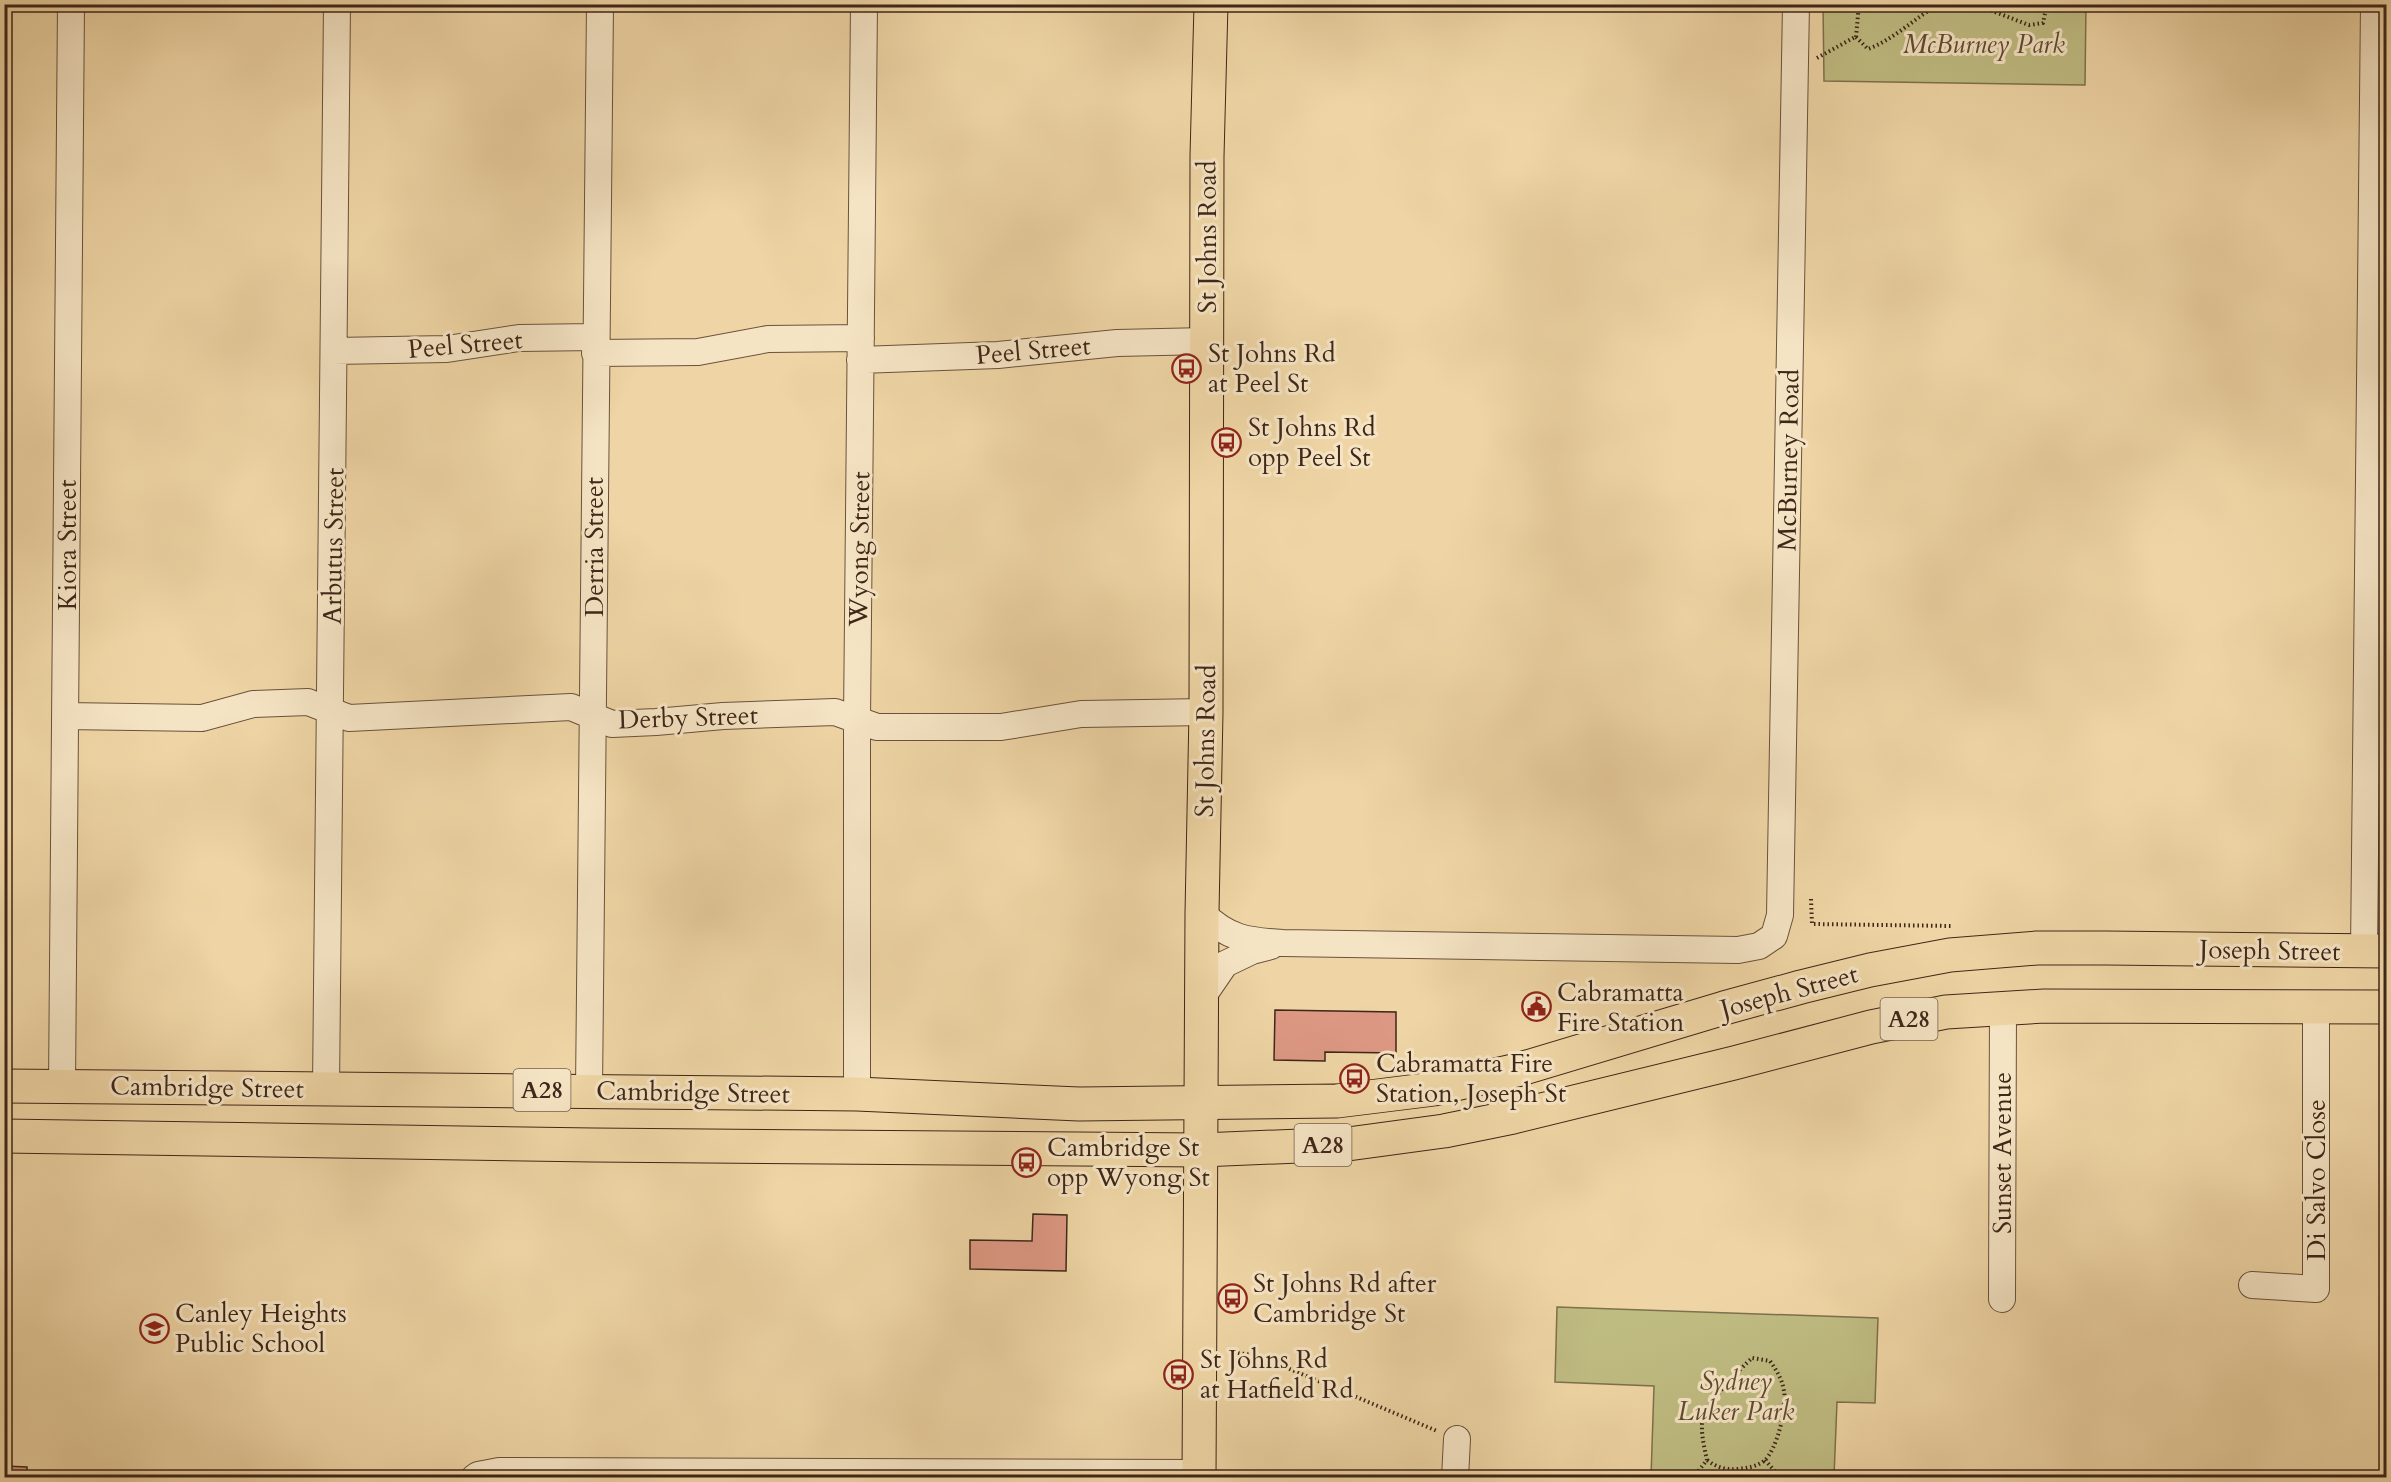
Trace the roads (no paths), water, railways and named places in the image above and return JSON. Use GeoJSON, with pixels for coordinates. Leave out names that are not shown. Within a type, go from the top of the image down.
{"type":"FeatureCollection","features":[{"type":"Feature","properties":{"kind":"main road","name":"St Johns Road"},"geometry":{"type":"LineString","coordinates":[[1199,1475],[1202,913],[1206,712],[1206,341],[1211,4]]}},
{"type":"Feature","properties":{"kind":"main road","name":"Joseph Street"},"geometry":{"type":"LineString","coordinates":[[1201,1104],[1337,1101],[1434,1089],[1517,1070],[1801,987],[1889,966],[1950,955],[2002,950],[2083,948],[2375,951]]}},
{"type":"Feature","properties":{"kind":"main road","name":"A28"},"geometry":{"type":"LineString","coordinates":[[1201,1150],[1348,1144],[1444,1131],[1513,1117],[1871,1027],[1946,1012],[2088,1005],[2386,1007]]}},
{"type":"Feature","properties":{"kind":"main road","name":"Cambridge Street"},"geometry":{"type":"LineString","coordinates":[[4,1086],[857,1094],[1079,1104],[1201,1104]]}},
{"type":"Feature","properties":{"kind":"main road","name":"Cambridge Street"},"geometry":{"type":"LineString","coordinates":[[4,1136],[617,1145],[1201,1150]]}},
{"type":"Feature","properties":{"kind":"street","name":"Kiora Street"},"geometry":{"type":"LineString","coordinates":[[62,1086],[71,4]]}},
{"type":"Feature","properties":{"kind":"street","name":"Arbutus Street"},"geometry":{"type":"LineString","coordinates":[[326,1088],[337,4]]}},
{"type":"Feature","properties":{"kind":"street","name":"Derria Street"},"geometry":{"type":"LineString","coordinates":[[589,1090],[600,4]]}},
{"type":"Feature","properties":{"kind":"street","name":"Wyong Street"},"geometry":{"type":"LineString","coordinates":[[857,1094],[857,720],[864,4]]}},
{"type":"Feature","properties":{"kind":"street","name":"McBurney Road"},"geometry":{"type":"LineString","coordinates":[[1780,915],[1796,4]]}},
{"type":"Feature","properties":{"kind":"street"},"geometry":{"type":"LineString","coordinates":[[2374,4],[2375,951]]}},
{"type":"Feature","properties":{"kind":"street","name":"Peel Street"},"geometry":{"type":"LineString","coordinates":[[334,351],[447,349],[519,338],[698,352],[768,339],[861,349],[998,355],[1117,343],[1206,341]]}},
{"type":"Feature","properties":{"kind":"street","name":"Derby Street"},"geometry":{"type":"LineString","coordinates":[[65,716],[202,718],[253,704],[308,702],[349,718],[571,707],[612,724],[723,716],[836,712],[877,727],[1000,727],[1081,714],[1206,712]]}},
{"type":"Feature","properties":{"kind":"street","name":"Joseph Street"},"geometry":{"type":"LineString","coordinates":[[1202,913],[1216,927],[1248,941],[1283,944],[1738,950],[1759,946],[1774,936],[1780,915]]}},
{"type":"Feature","properties":{"kind":"street","name":"Joseph Street"},"geometry":{"type":"LineString","coordinates":[[1202,999],[1226,964],[1252,951],[1283,944]]}},
{"type":"Feature","properties":{"kind":"street","name":"Di Salvo Close"},"geometry":{"type":"LineString","coordinates":[[2252,1285],[2316,1289],[2316,1006]]}},
{"type":"Feature","properties":{"kind":"street","name":"Sunset Avenue"},"geometry":{"type":"LineString","coordinates":[[2002,1299],[2003,1008]]}},
{"type":"Feature","properties":{"kind":"street"},"geometry":{"type":"LineString","coordinates":[[1455,1478],[1457,1439]]}},
{"type":"Feature","properties":{"kind":"street"},"geometry":{"type":"LineString","coordinates":[[474,1478],[478,1475],[499,1471],[1199,1475]]}},
{"type":"Feature","properties":{"kind":"place","name":"St Johns Rd at Peel St"},"geometry":{"type":"Point","coordinates":[1187,368]}},
{"type":"Feature","properties":{"kind":"place","name":"St Johns Rd opp Peel St"},"geometry":{"type":"Point","coordinates":[1227,442]}},
{"type":"Feature","properties":{"kind":"place","name":"Cabramatta Fire Station"},"geometry":{"type":"Point","coordinates":[1536,1007]}},
{"type":"Feature","properties":{"kind":"place","name":"Cabramatta Fire Station, Joseph St"},"geometry":{"type":"Point","coordinates":[1355,1078]}},
{"type":"Feature","properties":{"kind":"place","name":"Cambridge St opp Wyong St"},"geometry":{"type":"Point","coordinates":[1026,1162]}},
{"type":"Feature","properties":{"kind":"place","name":"St Johns Rd after Cambridge St"},"geometry":{"type":"Point","coordinates":[1232,1298]}},
{"type":"Feature","properties":{"kind":"place","name":"Canley Heights Public School"},"geometry":{"type":"Point","coordinates":[154,1328]}},
{"type":"Feature","properties":{"kind":"place","name":"St Johns Rd at Hatfield Rd"},"geometry":{"type":"Point","coordinates":[1179,1374]}},
{"type":"Feature","properties":{"kind":"park label","name":"McBurney Park"},"geometry":{"type":"Point","coordinates":[1984,44]}},
{"type":"Feature","properties":{"kind":"park label","name":"Sydney Luker Park"},"geometry":{"type":"Point","coordinates":[1736,1396]}}]}
